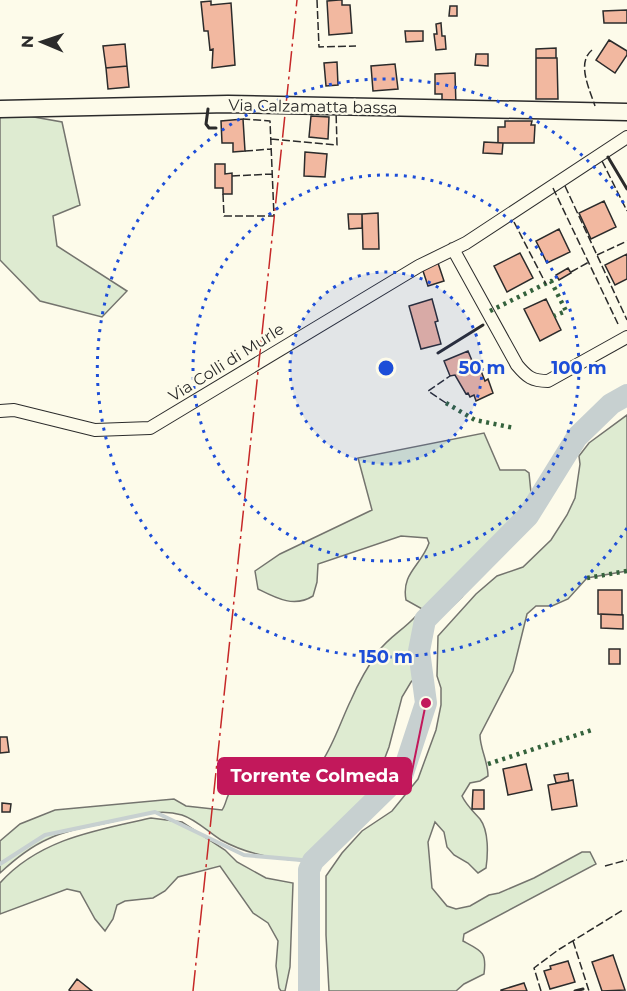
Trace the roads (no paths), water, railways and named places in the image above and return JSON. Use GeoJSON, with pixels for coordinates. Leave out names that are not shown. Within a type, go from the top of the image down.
{"type":"FeatureCollection","features":[{"type":"Feature","properties":{"kind":"street","name":"Via Calzamatta bassa"},"geometry":{"type":"LineString","coordinates":[[0,109],[228,104],[627,112]]}},
{"type":"Feature","properties":{"kind":"street","name":"Via Colli di Murle"},"geometry":{"type":"LineString","coordinates":[[0,411],[14,410],[95,430],[150,428],[419,266],[466,243],[627,137]]}},
{"type":"Feature","properties":{"kind":"street"},"geometry":{"type":"LineString","coordinates":[[453,249],[517,365],[533,381],[548,381],[627,337]]}},
{"type":"Feature","properties":{"kind":"waterway"},"geometry":{"type":"LineString","coordinates":[[309,991],[309,870],[313,861],[403,773],[426,703],[419,651],[425,620],[528,516],[577,437],[611,404],[627,395]]}},
{"type":"Feature","properties":{"kind":"waterway"},"geometry":{"type":"LineString","coordinates":[[0,864],[45,835],[155,812],[244,855],[313,861]]}},
{"type":"Feature","properties":{"kind":"place","name":"Torrente Colmeda"},"geometry":{"type":"Point","coordinates":[426,703]}}]}
